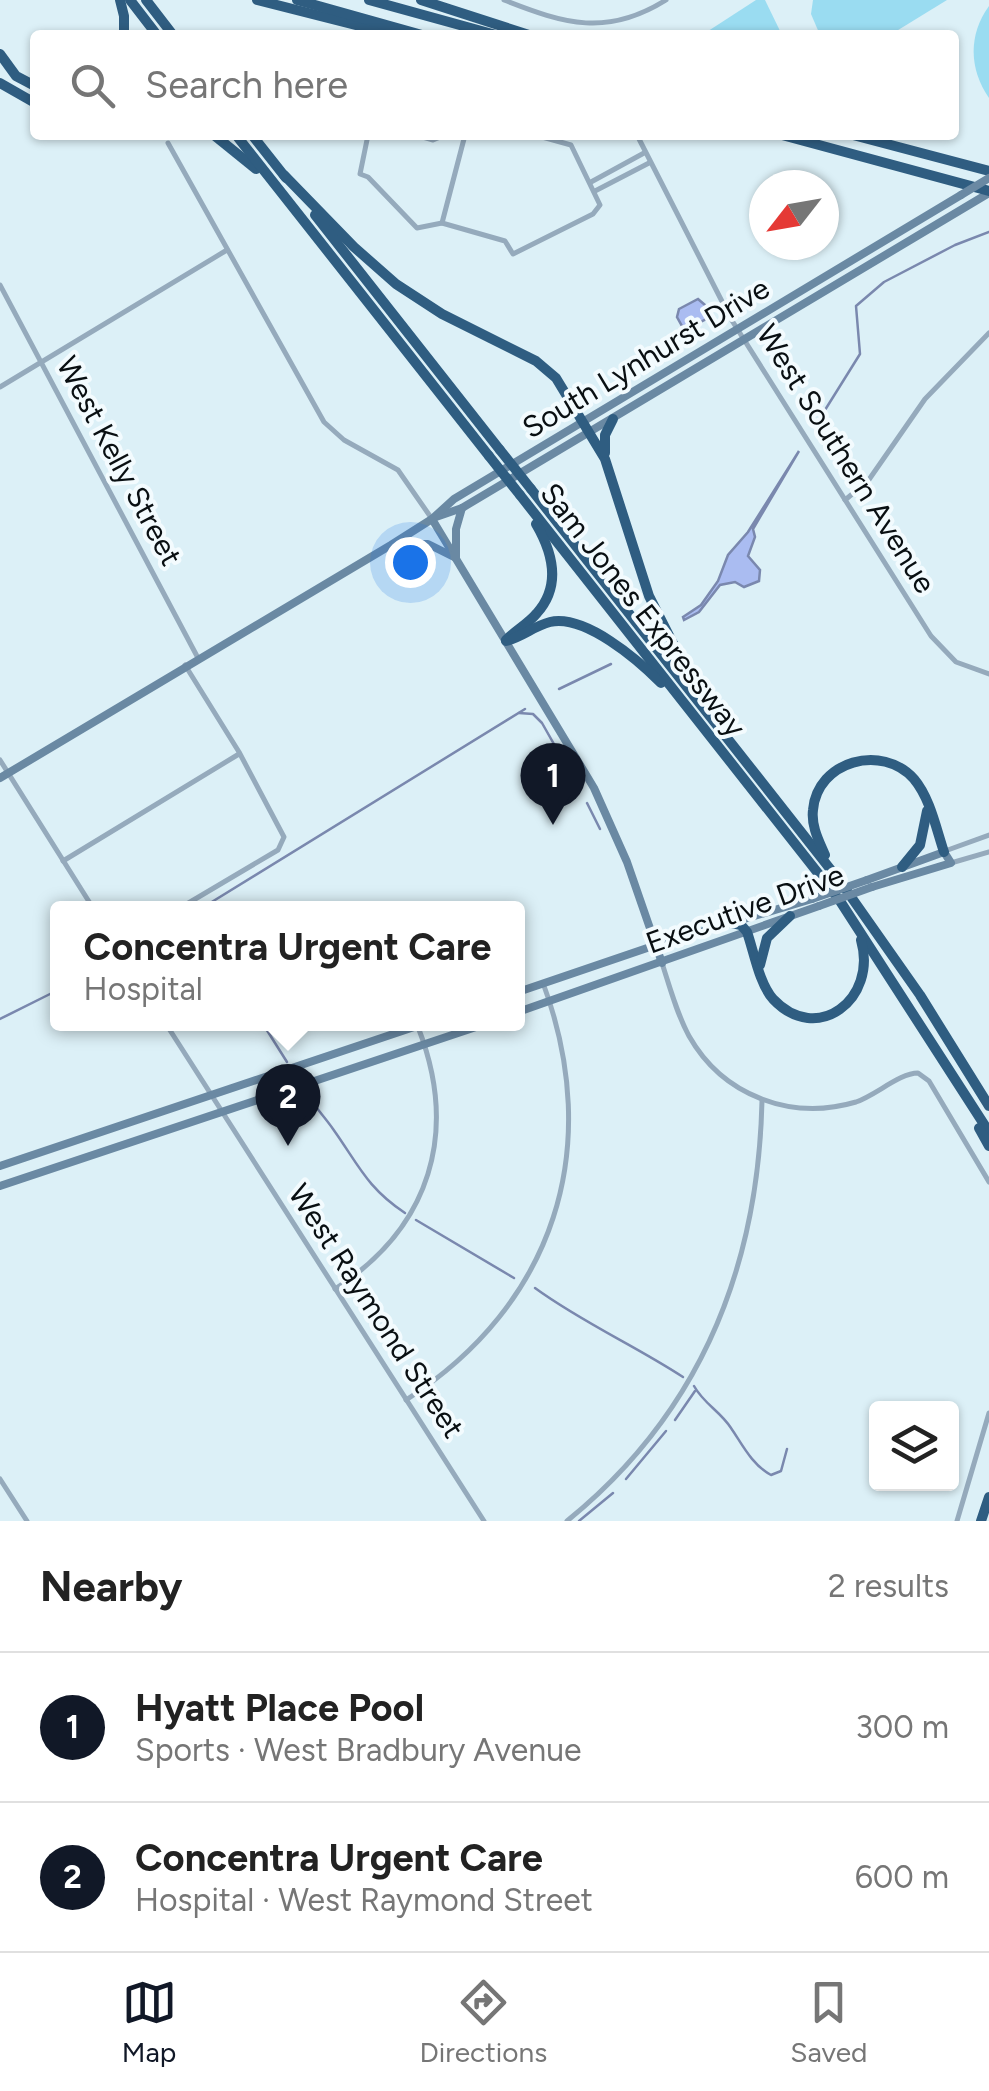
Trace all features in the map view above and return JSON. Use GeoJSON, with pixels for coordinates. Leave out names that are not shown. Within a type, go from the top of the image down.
{"type":"FeatureCollection","features":[{"type":"Feature","properties":{"kind":"highway"},"geometry":{"type":"LineString","coordinates":[[120,0],[124,30]]}},
{"type":"Feature","properties":{"kind":"highway"},"geometry":{"type":"LineString","coordinates":[[130,0],[154,30]]}},
{"type":"Feature","properties":{"kind":"highway"},"geometry":{"type":"LineString","coordinates":[[146,0],[169,30]]}},
{"type":"Feature","properties":{"kind":"highway"},"geometry":{"type":"LineString","coordinates":[[257,0],[375,30]]}},
{"type":"Feature","properties":{"kind":"highway"},"geometry":{"type":"LineString","coordinates":[[297,0],[404,30]]}},
{"type":"Feature","properties":{"kind":"highway"},"geometry":{"type":"LineString","coordinates":[[370,0],[478,30]]}},
{"type":"Feature","properties":{"kind":"highway"},"geometry":{"type":"LineString","coordinates":[[420,0],[514,30]]}},
{"type":"Feature","properties":{"kind":"highway"},"geometry":{"type":"LineString","coordinates":[[0,54],[16,76],[30,83]]}},
{"type":"Feature","properties":{"kind":"highway"},"geometry":{"type":"LineString","coordinates":[[0,84],[30,100]]}},
{"type":"Feature","properties":{"kind":"highway"},"geometry":{"type":"LineString","coordinates":[[221,140],[247,160],[303,220]]}},
{"type":"Feature","properties":{"kind":"highway","name":"Sam Jones Expressway"},"geometry":{"type":"LineString","coordinates":[[240,140],[494,453],[531,489],[832,871],[920,995],[989,1106]]}},
{"type":"Feature","properties":{"kind":"highway","name":"Sam Jones Expressway"},"geometry":{"type":"LineString","coordinates":[[256,140],[494,453],[520,495],[840,901],[989,1132]]}},
{"type":"Feature","properties":{"kind":"highway"},"geometry":{"type":"LineString","coordinates":[[800,140],[989,192]]}},
{"type":"Feature","properties":{"kind":"highway"},"geometry":{"type":"LineString","coordinates":[[870,140],[989,175]]}},
{"type":"Feature","properties":{"kind":"highway"},"geometry":{"type":"LineString","coordinates":[[284,175],[396,284],[442,314],[548,369],[606,460]]}},
{"type":"Feature","properties":{"kind":"highway"},"geometry":{"type":"LineString","coordinates":[[613,419],[604,440],[606,460],[648,596],[713,720]]}},
{"type":"Feature","properties":{"kind":"highway"},"geometry":{"type":"LineString","coordinates":[[506,641],[538,612],[552,578],[547,545],[520,495]]}},
{"type":"Feature","properties":{"kind":"highway"},"geometry":{"type":"LineString","coordinates":[[506,641],[550,622],[571,623],[635,658],[692,714]]}},
{"type":"Feature","properties":{"kind":"highway"},"geometry":{"type":"LineString","coordinates":[[832,871],[816,835],[812,810],[822,785],[838,769],[862,760],[885,762],[911,777],[926,800],[944,852]]}},
{"type":"Feature","properties":{"kind":"highway"},"geometry":{"type":"LineString","coordinates":[[902,867],[923,836],[926,800]]}},
{"type":"Feature","properties":{"kind":"highway"},"geometry":{"type":"LineString","coordinates":[[760,971],[767,938],[790,916]]}},
{"type":"Feature","properties":{"kind":"highway"},"geometry":{"type":"LineString","coordinates":[[732,922],[741,924],[747,932],[768,992],[783,1008],[806,1016],[832,1013],[850,1001],[863,980],[866,958],[858,929]]}},
{"type":"Feature","properties":{"kind":"highway"},"geometry":{"type":"LineString","coordinates":[[933,1043],[989,1146]]}},
{"type":"Feature","properties":{"kind":"highway"},"geometry":{"type":"LineString","coordinates":[[981,1521],[988,1500]]}},
{"type":"Feature","properties":{"kind":"street"},"geometry":{"type":"LineString","coordinates":[[504,0],[569,22],[591,24],[616,22],[645,13],[666,0]]}},
{"type":"Feature","properties":{"kind":"street"},"geometry":{"type":"LineString","coordinates":[[367,140],[360,174],[368,177],[417,228],[442,223],[505,241],[514,254],[595,213],[600,205],[571,146],[551,140]]}},
{"type":"Feature","properties":{"kind":"street"},"geometry":{"type":"LineString","coordinates":[[442,223],[464,140]]}},
{"type":"Feature","properties":{"kind":"street","name":"West Southern Avenue"},"geometry":{"type":"LineString","coordinates":[[638,140],[737,330],[940,648],[959,664],[989,674]]}},
{"type":"Feature","properties":{"kind":"street"},"geometry":{"type":"LineString","coordinates":[[168,143],[324,422],[344,440],[398,470],[577,756],[627,862],[682,1021],[700,1052],[725,1078],[762,1101],[804,1108],[841,1106],[879,1092],[907,1074],[918,1073],[929,1080],[989,1182]]}},
{"type":"Feature","properties":{"kind":"street"},"geometry":{"type":"LineString","coordinates":[[591,182],[644,153]]}},
{"type":"Feature","properties":{"kind":"street"},"geometry":{"type":"LineString","coordinates":[[596,191],[649,163]]}},
{"type":"Feature","properties":{"kind":"street","name":"South Lynhurst Drive"},"geometry":{"type":"LineString","coordinates":[[432,519],[462,508],[737,330],[989,175]]}},
{"type":"Feature","properties":{"kind":"street","name":"South Lynhurst Drive"},"geometry":{"type":"LineString","coordinates":[[3,776],[391,545],[432,519],[454,499],[584,428],[613,419],[989,192]]}},
{"type":"Feature","properties":{"kind":"street"},"geometry":{"type":"LineString","coordinates":[[0,387],[227,250]]}},
{"type":"Feature","properties":{"kind":"street","name":"West Kelly Street"},"geometry":{"type":"LineString","coordinates":[[0,286],[198,658]]}},
{"type":"Feature","properties":{"kind":"street"},"geometry":{"type":"LineString","coordinates":[[845,500],[872,477],[925,400],[989,333]]}},
{"type":"Feature","properties":{"kind":"street"},"geometry":{"type":"LineString","coordinates":[[456,558],[456,529],[462,508]]}},
{"type":"Feature","properties":{"kind":"street"},"geometry":{"type":"LineString","coordinates":[[391,545],[424,542],[456,558]]}},
{"type":"Feature","properties":{"kind":"street"},"geometry":{"type":"LineString","coordinates":[[186,665],[282,828],[284,840],[278,850],[192,901]]}},
{"type":"Feature","properties":{"kind":"street"},"geometry":{"type":"LineString","coordinates":[[62,862],[236,758],[239,752]]}},
{"type":"Feature","properties":{"kind":"street"},"geometry":{"type":"LineString","coordinates":[[0,760],[3,776],[87,901]]}},
{"type":"Feature","properties":{"kind":"street","name":"Executive Drive"},"geometry":{"type":"LineString","coordinates":[[870,884],[902,867],[989,834]]}},
{"type":"Feature","properties":{"kind":"street"},"geometry":{"type":"LineString","coordinates":[[944,852],[951,864]]}},
{"type":"Feature","properties":{"kind":"street","name":"Executive Drive"},"geometry":{"type":"LineString","coordinates":[[525,989],[732,922],[989,852]]}},
{"type":"Feature","properties":{"kind":"street","name":"Executive Drive"},"geometry":{"type":"LineString","coordinates":[[525,1010],[747,932],[816,902]]}},
{"type":"Feature","properties":{"kind":"street"},"geometry":{"type":"LineString","coordinates":[[406,1400],[458,1363],[496,1324],[524,1285],[550,1230],[566,1164],[570,1110],[564,1055],[543,983]]}},
{"type":"Feature","properties":{"kind":"street","name":"West Raymond Street"},"geometry":{"type":"LineString","coordinates":[[170,1031],[484,1521]]}},
{"type":"Feature","properties":{"kind":"street"},"geometry":{"type":"LineString","coordinates":[[0,1166],[399,1031]]}},
{"type":"Feature","properties":{"kind":"street"},"geometry":{"type":"LineString","coordinates":[[336,1289],[389,1245],[424,1187],[433,1157],[437,1117],[436,1086],[421,1031]]}},
{"type":"Feature","properties":{"kind":"street"},"geometry":{"type":"LineString","coordinates":[[0,1186],[464,1031]]}},
{"type":"Feature","properties":{"kind":"street"},"geometry":{"type":"LineString","coordinates":[[567,1521],[608,1486],[643,1447],[691,1378],[718,1325],[748,1230],[762,1101]]}},
{"type":"Feature","properties":{"kind":"street"},"geometry":{"type":"LineString","coordinates":[[957,1521],[989,1413]]}},
{"type":"Feature","properties":{"kind":"street"},"geometry":{"type":"LineString","coordinates":[[0,1478],[27,1521]]}},
{"type":"Feature","properties":{"kind":"shaded area"},"geometry":{"type":"Polygon","coordinates":[[[756,0],[765,0],[780,30],[710,30],[756,0]]]}},
{"type":"Feature","properties":{"kind":"shaded area"},"geometry":{"type":"Polygon","coordinates":[[[813,0],[947,0],[898,30],[818,30],[811,14],[813,0]]]}},
{"type":"Feature","properties":{"kind":"shaded area"},"geometry":{"type":"Polygon","coordinates":[[[989,6],[989,98],[975,64],[974,40],[989,6]]]}},
{"type":"Feature","properties":{"kind":"shaded area"},"geometry":{"type":"Polygon","coordinates":[[[698,299],[705,305],[708,318],[691,327],[682,326],[677,317],[679,309],[698,299]]]}},
{"type":"Feature","properties":{"kind":"shaded area"},"geometry":{"type":"Polygon","coordinates":[[[799,451],[753,529],[755,537],[748,556],[760,570],[759,581],[744,587],[735,582],[720,585],[699,612],[684,620],[718,581],[728,555],[748,532],[799,451]]]}},
{"type":"Feature","properties":{"kind":"waterway"},"geometry":{"type":"LineString","coordinates":[[815,426],[860,354],[856,306],[884,282],[989,232]]}},
{"type":"Feature","properties":{"kind":"waterway"},"geometry":{"type":"LineString","coordinates":[[559,689],[611,664]]}},
{"type":"Feature","properties":{"kind":"waterway"},"geometry":{"type":"LineString","coordinates":[[213,901],[525,709]]}},
{"type":"Feature","properties":{"kind":"waterway"},"geometry":{"type":"LineString","coordinates":[[519,713],[533,714],[542,723],[580,790]]}},
{"type":"Feature","properties":{"kind":"waterway"},"geometry":{"type":"LineString","coordinates":[[587,803],[600,829]]}},
{"type":"Feature","properties":{"kind":"waterway"},"geometry":{"type":"LineString","coordinates":[[0,1019],[50,994]]}},
{"type":"Feature","properties":{"kind":"waterway"},"geometry":{"type":"LineString","coordinates":[[267,1031],[287,1062]]}},
{"type":"Feature","properties":{"kind":"waterway"},"geometry":{"type":"LineString","coordinates":[[305,1091],[372,1185],[405,1213]]}},
{"type":"Feature","properties":{"kind":"waterway"},"geometry":{"type":"LineString","coordinates":[[416,1220],[514,1278]]}},
{"type":"Feature","properties":{"kind":"waterway"},"geometry":{"type":"LineString","coordinates":[[535,1288],[683,1377]]}},
{"type":"Feature","properties":{"kind":"waterway"},"geometry":{"type":"LineString","coordinates":[[694,1386],[764,1471],[771,1475],[781,1471],[787,1449]]}},
{"type":"Feature","properties":{"kind":"waterway"},"geometry":{"type":"LineString","coordinates":[[675,1420],[695,1391]]}},
{"type":"Feature","properties":{"kind":"waterway"},"geometry":{"type":"LineString","coordinates":[[626,1479],[666,1431]]}},
{"type":"Feature","properties":{"kind":"waterway"},"geometry":{"type":"LineString","coordinates":[[579,1521],[613,1493]]}},
{"type":"Feature","properties":{"kind":"place","name":"Hyatt Place Pool"},"geometry":{"type":"Point","coordinates":[553,825]}},
{"type":"Feature","properties":{"kind":"place","name":"Concentra Urgent Care"},"geometry":{"type":"Point","coordinates":[288,1146]}}]}
